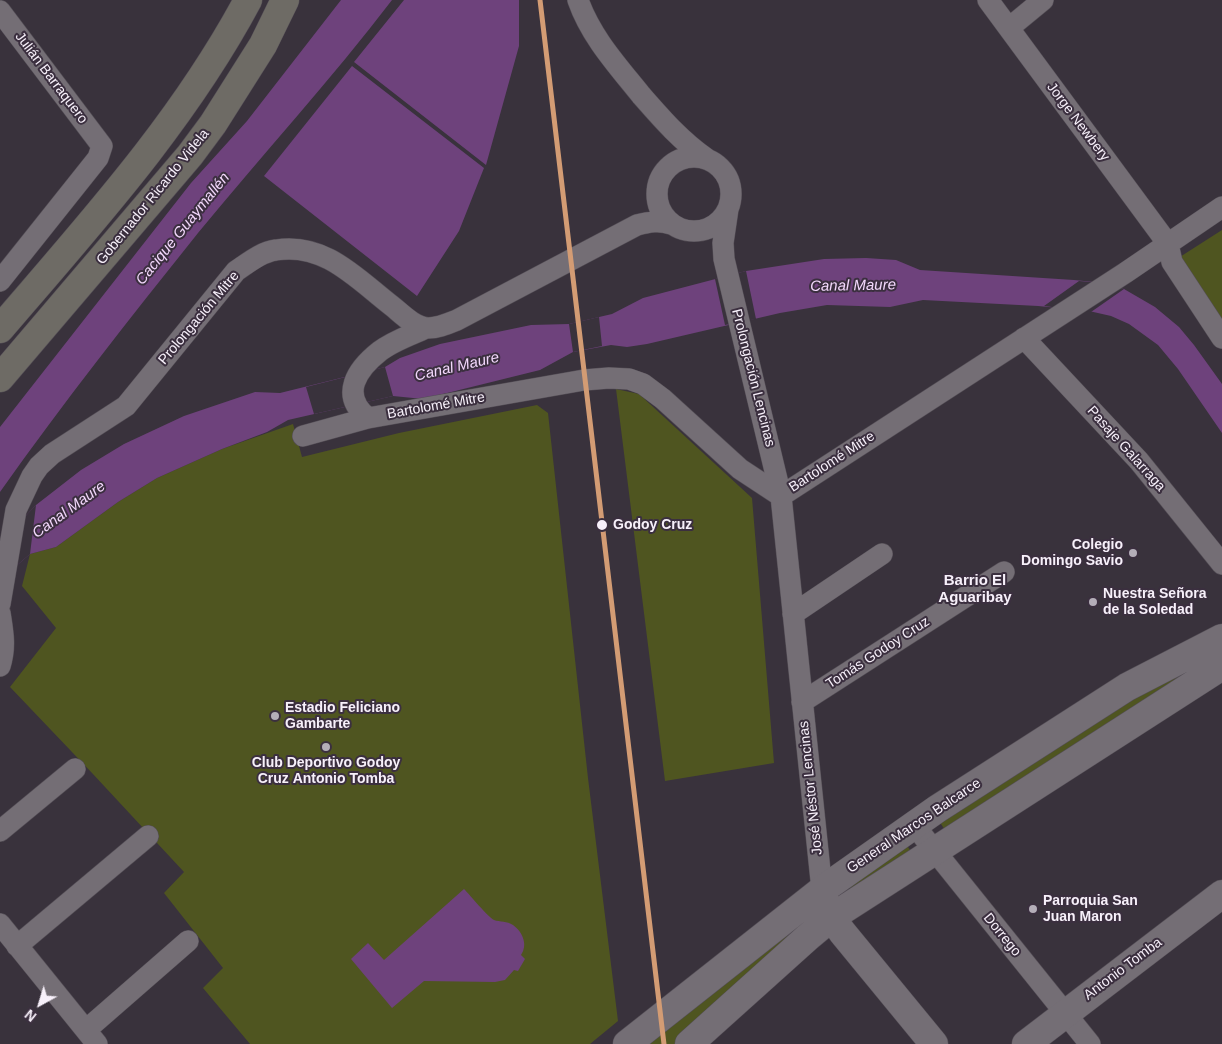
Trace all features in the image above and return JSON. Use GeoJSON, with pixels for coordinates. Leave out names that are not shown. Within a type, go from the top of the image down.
{"type":"FeatureCollection","features":[{"type":"Feature","properties":{"kind":"highway"},"geometry":{"type":"LineString","coordinates":[[210,64],[238,0]]}},
{"type":"Feature","properties":{"kind":"highway"},"geometry":{"type":"LineString","coordinates":[[0,328],[109,202],[171,120],[210,64],[248,0]]}},
{"type":"Feature","properties":{"kind":"highway","name":"Gobernador Ricardo Videla"},"geometry":{"type":"LineString","coordinates":[[0,378],[190,155],[213,124],[263,46],[285,0]]}},
{"type":"Feature","properties":{"kind":"highway"},"geometry":{"type":"LineString","coordinates":[[263,46],[293,0]]}},
{"type":"Feature","properties":{"kind":"main road","name":"General Marcos Balcarce"},"geometry":{"type":"LineString","coordinates":[[627,1044],[822,890],[914,825],[1127,687],[1222,638]]}},
{"type":"Feature","properties":{"kind":"main road"},"geometry":{"type":"LineString","coordinates":[[689,1044],[832,917],[1222,666]]}},
{"type":"Feature","properties":{"kind":"main road","name":"José Néstor Lencinas"},"geometry":{"type":"LineString","coordinates":[[822,890],[832,917],[853,946],[934,1044]]}},
{"type":"Feature","properties":{"kind":"main road","name":"Antonio Tomba"},"geometry":{"type":"LineString","coordinates":[[1026,1044],[1222,894]]}},
{"type":"Feature","properties":{"kind":"street"},"geometry":{"type":"LineString","coordinates":[[362,411],[353,386],[358,374],[382,350],[426,328],[440,327],[457,320],[637,225],[662,221],[681,229],[703,230],[713,226],[722,219],[728,209],[731,194],[728,180],[723,171],[716,164],[690,147],[659,116],[600,43],[586,20],[578,0]]}},
{"type":"Feature","properties":{"kind":"street","name":"Jorge Newbery"},"geometry":{"type":"LineString","coordinates":[[988,0],[1168,244],[1172,262],[1222,338]]}},
{"type":"Feature","properties":{"kind":"street"},"geometry":{"type":"LineString","coordinates":[[1009,28],[1043,0]]}},
{"type":"Feature","properties":{"kind":"street","name":"Julián Barraquero"},"geometry":{"type":"LineString","coordinates":[[0,10],[102,146],[98,158],[0,281]]}},
{"type":"Feature","properties":{"kind":"street"},"geometry":{"type":"LineString","coordinates":[[659,116],[667,136],[668,154],[656,189],[656,196],[658,207],[671,224]]}},
{"type":"Feature","properties":{"kind":"street"},"geometry":{"type":"LineString","coordinates":[[662,174],[668,166],[677,160],[687,157],[707,159]]}},
{"type":"Feature","properties":{"kind":"street"},"geometry":{"type":"LineString","coordinates":[[637,225],[652,206],[656,196]]}},
{"type":"Feature","properties":{"kind":"street","name":"Bartolomé Mitre"},"geometry":{"type":"LineString","coordinates":[[304,436],[362,411],[584,380],[629,379],[643,384],[740,469],[781,496],[1222,208]]}},
{"type":"Feature","properties":{"kind":"street","name":"Prolongación Lencinas"},"geometry":{"type":"LineString","coordinates":[[728,209],[722,243],[726,267],[781,496]]}},
{"type":"Feature","properties":{"kind":"street"},"geometry":{"type":"LineString","coordinates":[[692,231],[702,236],[726,267]]}},
{"type":"Feature","properties":{"kind":"street","name":"Prolongación Mitre"},"geometry":{"type":"LineString","coordinates":[[0,604],[16,510],[39,466],[52,454],[126,406],[236,271],[254,258],[275,250],[294,249],[316,252],[337,262],[410,321],[426,328]]}},
{"type":"Feature","properties":{"kind":"street","name":"Pasaje Galarraga"},"geometry":{"type":"LineString","coordinates":[[1024,338],[1139,461],[1222,564]]}},
{"type":"Feature","properties":{"kind":"street","name":"José Néstor Lencinas"},"geometry":{"type":"LineString","coordinates":[[781,496],[822,890]]}},
{"type":"Feature","properties":{"kind":"street"},"geometry":{"type":"LineString","coordinates":[[793,614],[882,554]]}},
{"type":"Feature","properties":{"kind":"street","name":"Tomás Godoy Cruz"},"geometry":{"type":"LineString","coordinates":[[802,702],[1004,572]]}},
{"type":"Feature","properties":{"kind":"street"},"geometry":{"type":"LineString","coordinates":[[0,612],[4,634],[4,647],[0,666]]}},
{"type":"Feature","properties":{"kind":"street"},"geometry":{"type":"LineString","coordinates":[[0,831],[75,769]]}},
{"type":"Feature","properties":{"kind":"street","name":"Dorrego"},"geometry":{"type":"LineString","coordinates":[[914,825],[1090,1044]]}},
{"type":"Feature","properties":{"kind":"street"},"geometry":{"type":"LineString","coordinates":[[18,946],[148,836]]}},
{"type":"Feature","properties":{"kind":"street"},"geometry":{"type":"LineString","coordinates":[[0,924],[92,1037],[188,941]]}},
{"type":"Feature","properties":{"kind":"green space"},"geometry":{"type":"Polygon","coordinates":[[[1222,230],[1222,338],[1172,262],[1222,230]]]}},
{"type":"Feature","properties":{"kind":"green space"},"geometry":{"type":"Polygon","coordinates":[[[616,389],[639,394],[752,498],[774,763],[665,781],[616,389]]]}},
{"type":"Feature","properties":{"kind":"green space","name":"Club Deportivo Godoy Cruz Antonio Tomba"},"geometry":{"type":"Polygon","coordinates":[[[537,405],[548,413],[588,778],[618,1021],[590,1044],[250,1044],[203,988],[223,968],[164,893],[184,872],[10,687],[56,628],[22,586],[30,554],[56,547],[118,502],[157,478],[222,449],[293,424],[302,457],[399,433],[537,405]]]}},
{"type":"Feature","properties":{"kind":"green space"},"geometry":{"type":"Polygon","coordinates":[[[1222,654],[945,830],[939,821],[1146,689],[1222,654]]]}},
{"type":"Feature","properties":{"kind":"green space"},"geometry":{"type":"Polygon","coordinates":[[[906,844],[912,853],[853,893],[847,884],[906,844]]]}},
{"type":"Feature","properties":{"kind":"green space"},"geometry":{"type":"Polygon","coordinates":[[[808,918],[810,920],[676,1044],[647,1044],[808,918]]]}},
{"type":"Feature","properties":{"kind":"water","name":"Cacique Guaymallén"},"geometry":{"type":"Polygon","coordinates":[[[341,0],[392,0],[345,59],[198,233],[72,393],[0,492],[0,427],[191,183],[247,121],[341,0]]]}},
{"type":"Feature","properties":{"kind":"water"},"geometry":{"type":"Polygon","coordinates":[[[404,0],[519,0],[519,46],[486,165],[354,62],[404,0]]]}},
{"type":"Feature","properties":{"kind":"water"},"geometry":{"type":"Polygon","coordinates":[[[352,66],[484,168],[459,231],[417,296],[264,176],[352,66]]]}},
{"type":"Feature","properties":{"kind":"water","name":"Canal Maure"},"geometry":{"type":"Polygon","coordinates":[[[866,258],[896,260],[920,270],[1074,280],[1104,283],[1124,289],[1155,307],[1179,327],[1222,384],[1222,433],[1178,369],[1158,345],[1129,324],[1111,316],[1089,311],[1038,306],[923,300],[890,307],[827,305],[780,313],[647,344],[627,347],[611,345],[573,352],[540,370],[423,399],[393,396],[288,420],[267,432],[222,449],[157,478],[118,502],[56,547],[30,554],[0,580],[0,543],[36,505],[81,470],[124,444],[184,416],[255,392],[280,393],[385,367],[400,358],[440,344],[531,325],[569,324],[612,314],[643,298],[746,271],[824,259],[866,258]]]}},
{"type":"Feature","properties":{"kind":"water"},"geometry":{"type":"Polygon","coordinates":[[[464,889],[491,918],[511,924],[519,931],[524,943],[521,955],[525,959],[518,971],[514,970],[505,980],[495,982],[424,981],[392,1008],[351,959],[368,943],[384,960],[464,889]]]}},
{"type":"Feature","properties":{"kind":"pier"},"geometry":{"type":"Polygon","coordinates":[[[746,271],[756,319],[725,325],[715,279],[746,271]]]}},
{"type":"Feature","properties":{"kind":"pier"},"geometry":{"type":"Polygon","coordinates":[[[1079,281],[1104,283],[1124,289],[1091,312],[1044,306],[1079,281]]]}},
{"type":"Feature","properties":{"kind":"pier"},"geometry":{"type":"Polygon","coordinates":[[[599,317],[602,346],[573,352],[569,324],[599,317]]]}},
{"type":"Feature","properties":{"kind":"pier"},"geometry":{"type":"Polygon","coordinates":[[[385,367],[393,396],[314,414],[306,387],[385,367]]]}},
{"type":"Feature","properties":{"kind":"pier"},"geometry":{"type":"Polygon","coordinates":[[[36,505],[30,554],[0,580],[0,543],[36,505]]]}},
{"type":"Feature","properties":{"kind":"transit line"},"geometry":{"type":"LineString","coordinates":[[540,0],[664,1044]]}},
{"type":"Feature","properties":{"kind":"place","name":"Godoy Cruz"},"geometry":{"type":"Point","coordinates":[602,525]}},
{"type":"Feature","properties":{"kind":"place","name":"Colegio Domingo Savio"},"geometry":{"type":"Point","coordinates":[1133,553]}},
{"type":"Feature","properties":{"kind":"place","name":"Nuestra Señora de la Soledad"},"geometry":{"type":"Point","coordinates":[1093,602]}},
{"type":"Feature","properties":{"kind":"place","name":"Estadio Feliciano Gambarte"},"geometry":{"type":"Point","coordinates":[275,716]}},
{"type":"Feature","properties":{"kind":"place","name":"Club Deportivo Godoy Cruz Antonio Tomba"},"geometry":{"type":"Point","coordinates":[326,747]}},
{"type":"Feature","properties":{"kind":"place","name":"Parroquia San Juan Maron"},"geometry":{"type":"Point","coordinates":[1033,909]}},
{"type":"Feature","properties":{"kind":"district","name":"Barrio El Aguaribay"},"geometry":{"type":"Point","coordinates":[975,590]}}]}
